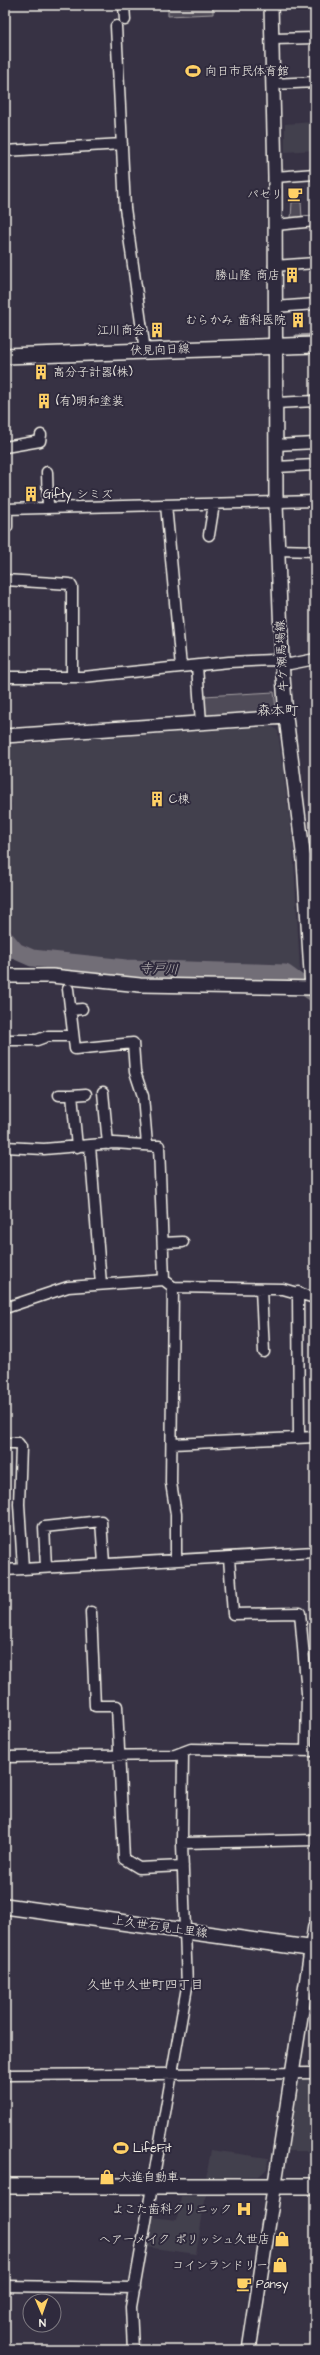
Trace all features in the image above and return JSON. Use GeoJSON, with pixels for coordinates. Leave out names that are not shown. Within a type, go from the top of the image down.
{"type":"FeatureCollection","features":[{"type":"Feature","properties":{"kind":"main road","name":"伏見向日線"},"geometry":{"type":"LineString","coordinates":[[5,356],[315,345]]}},
{"type":"Feature","properties":{"kind":"main road","name":"上久世石見上里線"},"geometry":{"type":"LineString","coordinates":[[5,1906],[313,1949]]}},
{"type":"Feature","properties":{"kind":"main road"},"geometry":{"type":"LineString","coordinates":[[5,2186],[315,2186]]}},
{"type":"Feature","properties":{"kind":"street"},"geometry":{"type":"LineString","coordinates":[[124,5],[125,20]]}},
{"type":"Feature","properties":{"kind":"street","name":"牛ケ瀬馬場線"},"geometry":{"type":"LineString","coordinates":[[271,5],[273,39],[276,225],[274,266],[276,347],[276,504],[282,662],[286,717],[304,860],[313,988]]}},
{"type":"Feature","properties":{"kind":"street"},"geometry":{"type":"LineString","coordinates":[[116,26],[125,208],[145,351]]}},
{"type":"Feature","properties":{"kind":"street"},"geometry":{"type":"LineString","coordinates":[[273,39],[315,38]]}},
{"type":"Feature","properties":{"kind":"street"},"geometry":{"type":"LineString","coordinates":[[273,84],[315,82]]}},
{"type":"Feature","properties":{"kind":"street"},"geometry":{"type":"LineString","coordinates":[[5,151],[122,144]]}},
{"type":"Feature","properties":{"kind":"street"},"geometry":{"type":"LineString","coordinates":[[275,177],[315,174]]}},
{"type":"Feature","properties":{"kind":"street"},"geometry":{"type":"LineString","coordinates":[[276,225],[315,221]]}},
{"type":"Feature","properties":{"kind":"street"},"geometry":{"type":"LineString","coordinates":[[274,266],[315,263]]}},
{"type":"Feature","properties":{"kind":"street"},"geometry":{"type":"LineString","coordinates":[[275,307],[315,304]]}},
{"type":"Feature","properties":{"kind":"street"},"geometry":{"type":"LineString","coordinates":[[276,403],[315,401]]}},
{"type":"Feature","properties":{"kind":"street"},"geometry":{"type":"LineString","coordinates":[[5,447],[40,441],[41,435]]}},
{"type":"Feature","properties":{"kind":"street"},"geometry":{"type":"LineString","coordinates":[[276,445],[315,442]]}},
{"type":"Feature","properties":{"kind":"street"},"geometry":{"type":"LineString","coordinates":[[276,467],[315,465]]}},
{"type":"Feature","properties":{"kind":"street"},"geometry":{"type":"LineString","coordinates":[[47,472],[48,507]]}},
{"type":"Feature","properties":{"kind":"street"},"geometry":{"type":"LineString","coordinates":[[7,527],[6,509],[48,507],[276,504],[286,500],[315,501]]}},
{"type":"Feature","properties":{"kind":"street"},"geometry":{"type":"LineString","coordinates":[[209,535],[214,504]]}},
{"type":"Feature","properties":{"kind":"street"},"geometry":{"type":"LineString","coordinates":[[166,506],[181,667]]}},
{"type":"Feature","properties":{"kind":"street"},"geometry":{"type":"LineString","coordinates":[[278,550],[315,551]]}},
{"type":"Feature","properties":{"kind":"street"},"geometry":{"type":"LineString","coordinates":[[5,580],[70,584],[72,587],[72,676]]}},
{"type":"Feature","properties":{"kind":"street"},"geometry":{"type":"LineString","coordinates":[[5,677],[72,676],[273,660],[290,664],[315,659]]}},
{"type":"Feature","properties":{"kind":"street"},"geometry":{"type":"LineString","coordinates":[[198,666],[201,723]]}},
{"type":"Feature","properties":{"kind":"street"},"geometry":{"type":"LineString","coordinates":[[5,736],[286,717]]}},
{"type":"Feature","properties":{"kind":"street"},"geometry":{"type":"LineString","coordinates":[[5,976],[52,976],[140,985],[313,988]]}},
{"type":"Feature","properties":{"kind":"street"},"geometry":{"type":"LineString","coordinates":[[68,989],[72,1036],[75,1049],[133,1043],[135,1072],[142,1096],[147,1145]]}},
{"type":"Feature","properties":{"kind":"street"},"geometry":{"type":"LineString","coordinates":[[70,1010],[82,1009]]}},
{"type":"Feature","properties":{"kind":"street"},"geometry":{"type":"LineString","coordinates":[[5,1040],[37,1040],[48,1036],[72,1036]]}},
{"type":"Feature","properties":{"kind":"street"},"geometry":{"type":"LineString","coordinates":[[103,1092],[108,1144]]}},
{"type":"Feature","properties":{"kind":"street"},"geometry":{"type":"LineString","coordinates":[[59,1095],[86,1094]]}},
{"type":"Feature","properties":{"kind":"street"},"geometry":{"type":"LineString","coordinates":[[72,1095],[77,1147]]}},
{"type":"Feature","properties":{"kind":"street"},"geometry":{"type":"LineString","coordinates":[[5,1147],[44,1149],[108,1144],[159,1146],[164,1280]]}},
{"type":"Feature","properties":{"kind":"street"},"geometry":{"type":"LineString","coordinates":[[90,1146],[101,1284]]}},
{"type":"Feature","properties":{"kind":"street"},"geometry":{"type":"LineString","coordinates":[[162,1243],[183,1242]]}},
{"type":"Feature","properties":{"kind":"street"},"geometry":{"type":"LineString","coordinates":[[5,1308],[68,1287],[164,1280],[173,1287],[261,1289],[298,1292],[315,1298]]}},
{"type":"Feature","properties":{"kind":"street"},"geometry":{"type":"LineString","coordinates":[[173,1287],[171,1333],[173,1444],[171,1483],[176,1514],[176,1560]]}},
{"type":"Feature","properties":{"kind":"street"},"geometry":{"type":"LineString","coordinates":[[261,1289],[264,1352]]}},
{"type":"Feature","properties":{"kind":"street"},"geometry":{"type":"LineString","coordinates":[[298,1292],[299,1437]]}},
{"type":"Feature","properties":{"kind":"street"},"geometry":{"type":"LineString","coordinates":[[173,1444],[315,1437]]}},
{"type":"Feature","properties":{"kind":"street"},"geometry":{"type":"LineString","coordinates":[[5,1443],[18,1443],[21,1447],[19,1504],[23,1568]]}},
{"type":"Feature","properties":{"kind":"street"},"geometry":{"type":"LineString","coordinates":[[46,1567],[44,1527],[101,1521],[104,1563]]}},
{"type":"Feature","properties":{"kind":"street"},"geometry":{"type":"LineString","coordinates":[[5,1570],[104,1563],[229,1558],[315,1552]]}},
{"type":"Feature","properties":{"kind":"street"},"geometry":{"type":"LineString","coordinates":[[5,1757],[176,1755],[191,1749],[310,1751],[300,1613],[232,1614],[229,1558]]}},
{"type":"Feature","properties":{"kind":"street"},"geometry":{"type":"LineString","coordinates":[[91,1612],[95,1706],[117,1706],[124,1859],[139,1868],[183,1866]]}},
{"type":"Feature","properties":{"kind":"street"},"geometry":{"type":"LineString","coordinates":[[132,2350],[131,2307],[154,2185],[187,1987],[187,1931],[182,1843],[182,1752]]}},
{"type":"Feature","properties":{"kind":"street"},"geometry":{"type":"LineString","coordinates":[[182,1843],[315,1840]]}},
{"type":"Feature","properties":{"kind":"street"},"geometry":{"type":"LineString","coordinates":[[249,2350],[313,1949],[315,1926]]}},
{"type":"Feature","properties":{"kind":"street"},"geometry":{"type":"LineString","coordinates":[[5,2075],[315,2073]]}},
{"type":"Feature","properties":{"kind":"street"},"geometry":{"type":"LineString","coordinates":[[5,2286],[135,2288]]}},
{"type":"Feature","properties":{"kind":"shaded area"},"geometry":{"type":"Polygon","coordinates":[[[168,5],[213,5],[213,14],[168,16],[168,5]]]}},
{"type":"Feature","properties":{"kind":"shaded area"},"geometry":{"type":"Polygon","coordinates":[[[315,122],[315,150],[285,152],[285,124],[315,122]]]}},
{"type":"Feature","properties":{"kind":"shaded area"},"geometry":{"type":"Polygon","coordinates":[[[292,202],[301,202],[302,218],[291,218],[292,202]]]}},
{"type":"Feature","properties":{"kind":"shaded area"},"geometry":{"type":"Polygon","coordinates":[[[274,692],[276,708],[271,713],[209,717],[205,713],[204,696],[274,692]]]}},
{"type":"Feature","properties":{"kind":"shaded area"},"geometry":{"type":"Polygon","coordinates":[[[272,726],[278,731],[293,844],[300,972],[284,965],[151,962],[34,951],[16,941],[5,917],[12,804],[9,790],[5,785],[5,745],[272,726]]]}},
{"type":"Feature","properties":{"kind":"shaded area"},"geometry":{"type":"Polygon","coordinates":[[[300,2079],[315,2079],[315,2151],[287,2151],[300,2079]]]}},
{"type":"Feature","properties":{"kind":"shaded area"},"geometry":{"type":"Polygon","coordinates":[[[211,2150],[268,2158],[267,2169],[259,2176],[206,2178],[211,2150]]]}},
{"type":"Feature","properties":{"kind":"shaded area"},"geometry":{"type":"Polygon","coordinates":[[[206,2195],[196,2254],[146,2247],[152,2217],[177,2220],[181,2196],[206,2195]]]}},
{"type":"Feature","properties":{"kind":"waterway"},"geometry":{"type":"LineString","coordinates":[[296,336],[315,335]]}},
{"type":"Feature","properties":{"kind":"waterway","name":"寺戸川"},"geometry":{"type":"LineString","coordinates":[[5,938],[16,951],[32,958],[126,968],[285,973],[315,994]]}},
{"type":"Feature","properties":{"kind":"place","name":"向日市民体育館"},"geometry":{"type":"Point","coordinates":[193,71]}},
{"type":"Feature","properties":{"kind":"place","name":"パセリ"},"geometry":{"type":"Point","coordinates":[295,194]}},
{"type":"Feature","properties":{"kind":"place","name":"勝山隆 商店"},"geometry":{"type":"Point","coordinates":[292,275]}},
{"type":"Feature","properties":{"kind":"place","name":"むらかみ 歯科医院"},"geometry":{"type":"Point","coordinates":[298,320]}},
{"type":"Feature","properties":{"kind":"place","name":"江川商会"},"geometry":{"type":"Point","coordinates":[157,330]}},
{"type":"Feature","properties":{"kind":"place","name":"高分子計器(株)"},"geometry":{"type":"Point","coordinates":[41,372]}},
{"type":"Feature","properties":{"kind":"place","name":"(有)明和塗装"},"geometry":{"type":"Point","coordinates":[44,401]}},
{"type":"Feature","properties":{"kind":"place","name":"Gifty シミズ"},"geometry":{"type":"Point","coordinates":[31,494]}},
{"type":"Feature","properties":{"kind":"place","name":"C棟"},"geometry":{"type":"Point","coordinates":[157,799]}},
{"type":"Feature","properties":{"kind":"place","name":"LifeFit"},"geometry":{"type":"Point","coordinates":[121,2148]}},
{"type":"Feature","properties":{"kind":"place","name":"大進自動車"},"geometry":{"type":"Point","coordinates":[107,2177]}},
{"type":"Feature","properties":{"kind":"place","name":"よこた歯科クリニック"},"geometry":{"type":"Point","coordinates":[244,2209]}},
{"type":"Feature","properties":{"kind":"place","name":"ヘアーメイク ポリッシュ久世店"},"geometry":{"type":"Point","coordinates":[282,2239]}},
{"type":"Feature","properties":{"kind":"place","name":"コインランドリー"},"geometry":{"type":"Point","coordinates":[280,2265]}},
{"type":"Feature","properties":{"kind":"place","name":"Pansy"},"geometry":{"type":"Point","coordinates":[244,2284]}},
{"type":"Feature","properties":{"kind":"district","name":"森本町"},"geometry":{"type":"Point","coordinates":[278,711]}},
{"type":"Feature","properties":{"kind":"district","name":"久世中久世町四丁目"},"geometry":{"type":"Point","coordinates":[145,1985]}}]}
